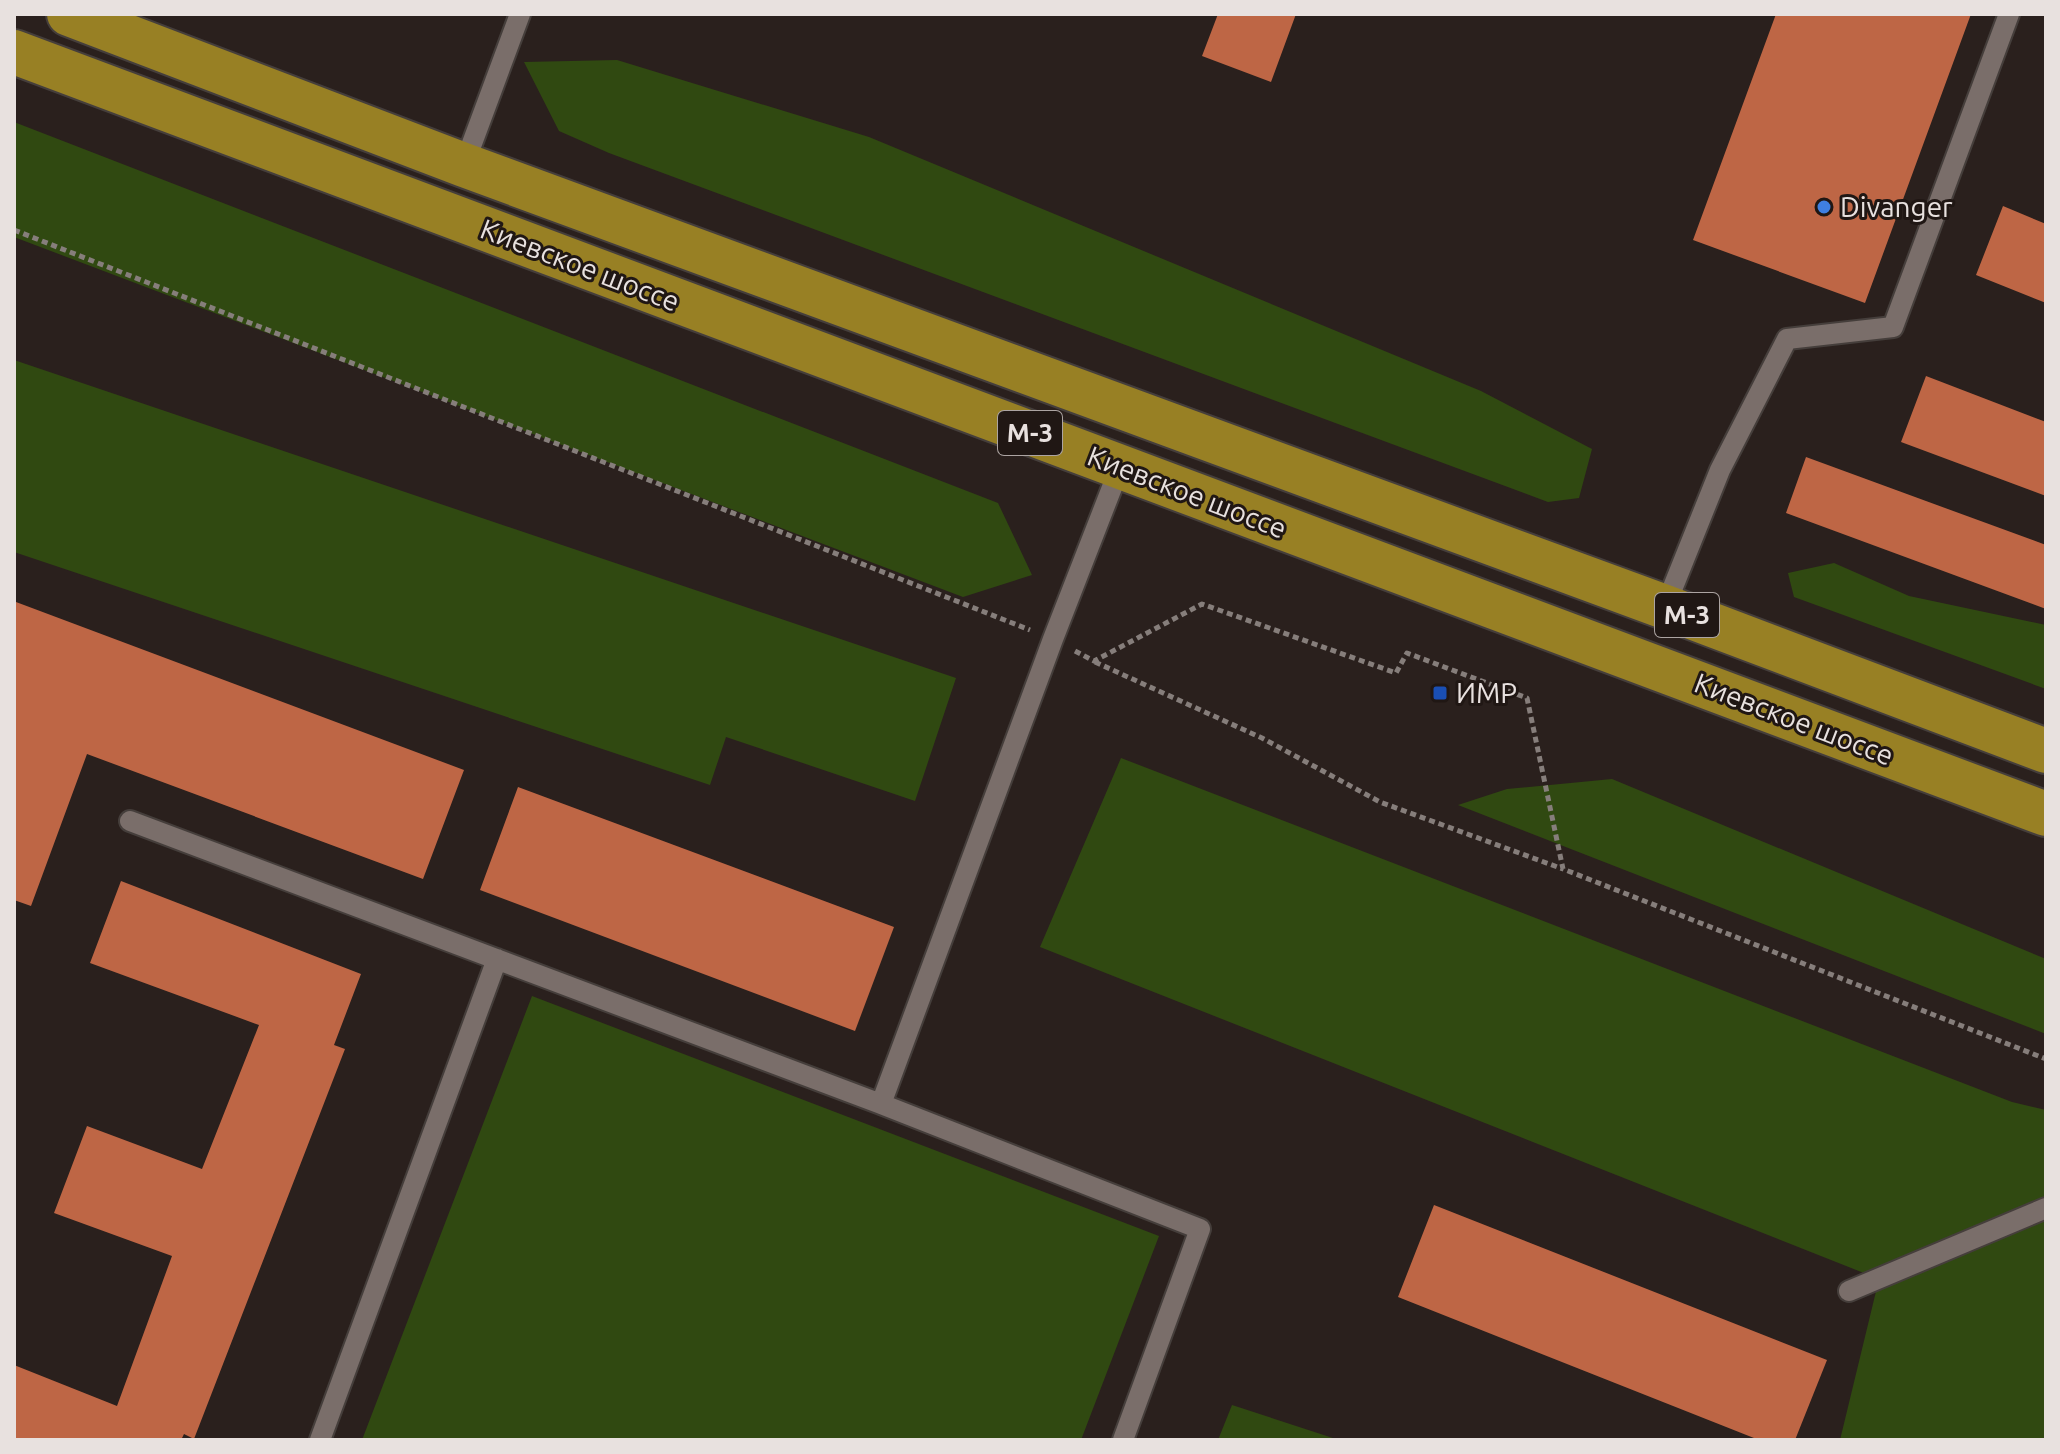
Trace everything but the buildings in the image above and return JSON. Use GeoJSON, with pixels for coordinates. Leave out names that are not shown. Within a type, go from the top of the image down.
{"type":"FeatureCollection","features":[{"type":"Feature","properties":{"kind":"highway","name":"Киевское шоссе"},"geometry":{"type":"LineString","coordinates":[[69,14],[464,165],[1665,607],[2046,751]]}},
{"type":"Feature","properties":{"kind":"highway","name":"Киевское шоссе"},"geometry":{"type":"LineString","coordinates":[[14,52],[2046,814]]}},
{"type":"Feature","properties":{"kind":"lane"},"geometry":{"type":"LineString","coordinates":[[464,165],[520,14]]}},
{"type":"Feature","properties":{"kind":"lane"},"geometry":{"type":"LineString","coordinates":[[1665,607],[1720,470],[1787,339],[1893,327],[2009,14]]}},
{"type":"Feature","properties":{"kind":"lane"},"geometry":{"type":"LineString","coordinates":[[881,1104],[1120,467]]}},
{"type":"Feature","properties":{"kind":"lane"},"geometry":{"type":"LineString","coordinates":[[130,821],[881,1104],[1200,1229],[1123,1440]]}},
{"type":"Feature","properties":{"kind":"lane"},"geometry":{"type":"LineString","coordinates":[[320,1440],[497,959]]}},
{"type":"Feature","properties":{"kind":"lane"},"geometry":{"type":"LineString","coordinates":[[1849,1291],[2046,1208]]}},
{"type":"Feature","properties":{"kind":"path"},"geometry":{"type":"LineString","coordinates":[[1094,661],[1262,738],[1380,802],[1563,869]]}},
{"type":"Feature","properties":{"kind":"green space"},"geometry":{"type":"Polygon","coordinates":[[[617,60],[869,137],[1481,391],[1592,449],[1579,498],[1548,502],[609,153],[559,131],[524,62],[617,60]]]}},
{"type":"Feature","properties":{"kind":"green space"},"geometry":{"type":"Polygon","coordinates":[[[14,122],[998,503],[1032,575],[963,597],[14,237],[14,122]]]}},
{"type":"Feature","properties":{"kind":"green space"},"geometry":{"type":"Polygon","coordinates":[[[14,360],[956,678],[915,801],[726,737],[710,785],[14,552],[14,360]]]}},
{"type":"Feature","properties":{"kind":"green space"},"geometry":{"type":"Polygon","coordinates":[[[1834,563],[1909,596],[2046,625],[2046,689],[1794,597],[1788,573],[1834,563]]]}},
{"type":"Feature","properties":{"kind":"green space"},"geometry":{"type":"Polygon","coordinates":[[[1121,758],[2012,1102],[2046,1110],[2046,1440],[1840,1440],[1879,1279],[1040,947],[1121,758]]]}},
{"type":"Feature","properties":{"kind":"green space"},"geometry":{"type":"Polygon","coordinates":[[[1612,779],[2046,959],[2046,1034],[1458,805],[1507,789],[1612,779]]]}},
{"type":"Feature","properties":{"kind":"green space"},"geometry":{"type":"Polygon","coordinates":[[[532,996],[1159,1236],[1081,1440],[362,1440],[532,996]]]}},
{"type":"Feature","properties":{"kind":"green space"},"geometry":{"type":"Polygon","coordinates":[[[1232,1405],[1339,1440],[1218,1440],[1232,1405]]]}},
{"type":"Feature","properties":{"kind":"place","name":"Divanger"},"geometry":{"type":"Point","coordinates":[1824,207]}},
{"type":"Feature","properties":{"kind":"place","name":"ИМР"},"geometry":{"type":"Point","coordinates":[1440,693]}}]}
